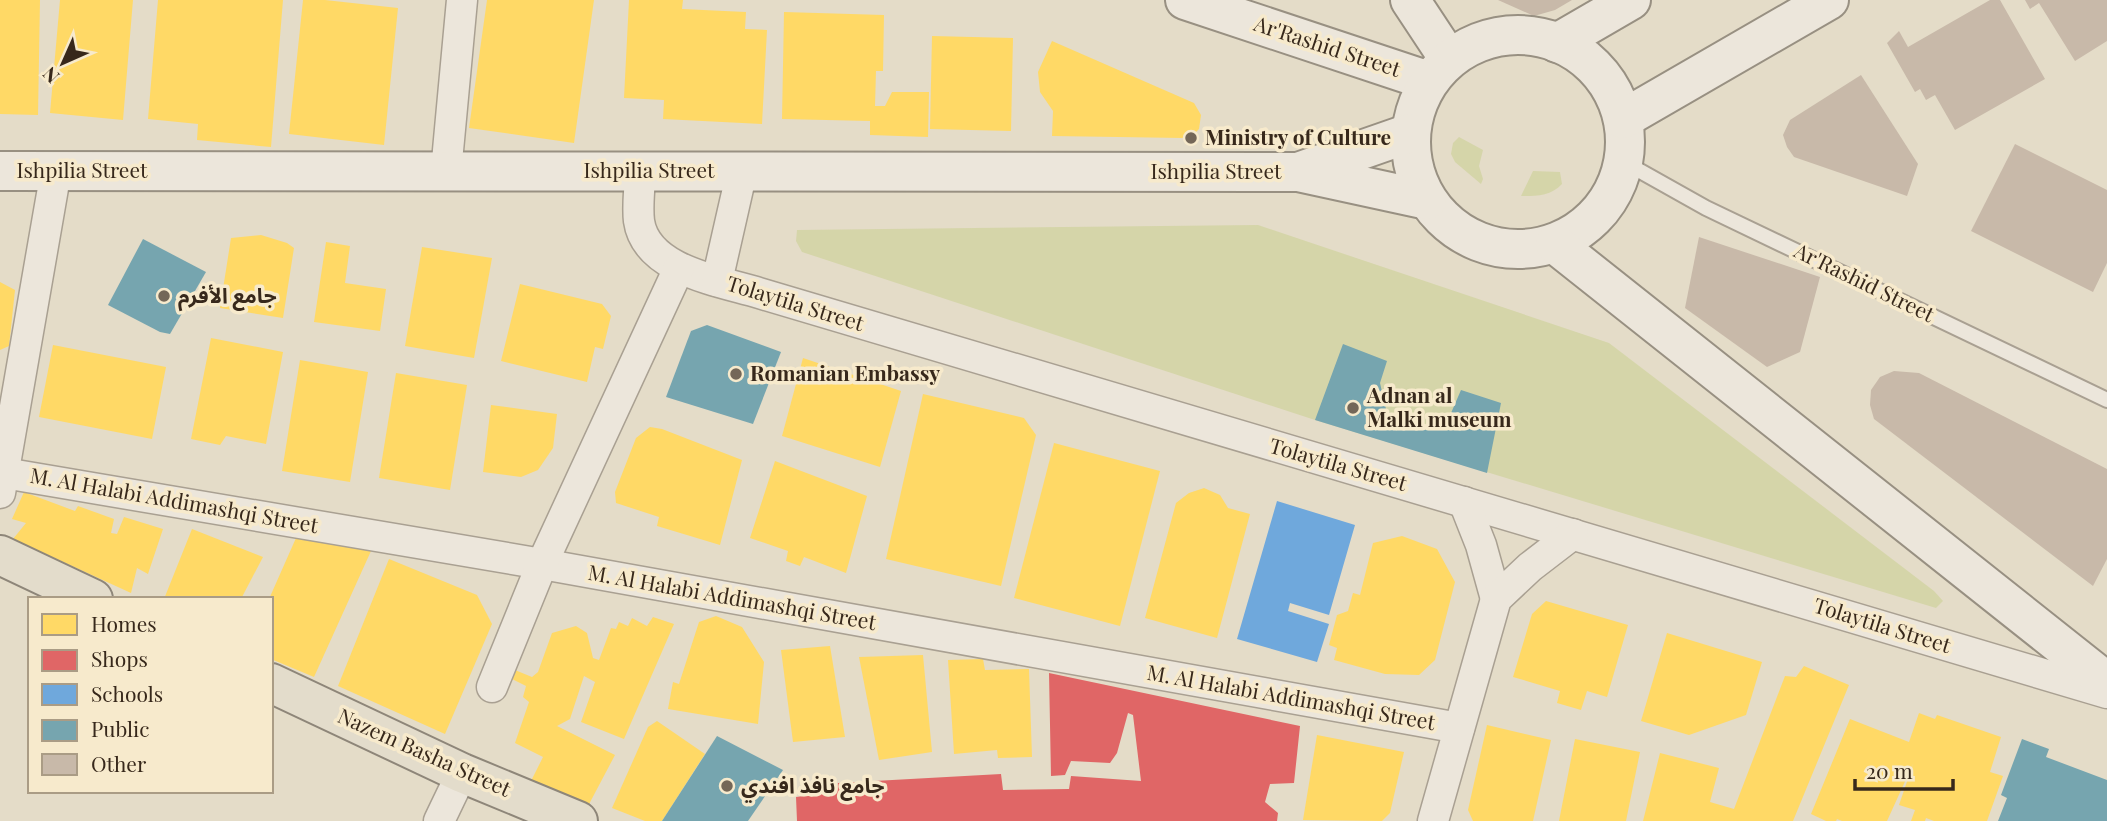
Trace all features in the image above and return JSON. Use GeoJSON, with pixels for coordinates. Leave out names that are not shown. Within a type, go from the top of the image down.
{"type":"FeatureCollection","features":[{"type":"Feature","properties":{"kind":"main road","name":"Ar'Rashid Street"},"geometry":{"type":"LineString","coordinates":[[1185,0],[1439,70]]}},
{"type":"Feature","properties":{"kind":"main road"},"geometry":{"type":"LineString","coordinates":[[1410,0],[1439,70]]}},
{"type":"Feature","properties":{"kind":"main road"},"geometry":{"type":"LineString","coordinates":[[1557,43],[1631,0]]}},
{"type":"Feature","properties":{"kind":"main road"},"geometry":{"type":"LineString","coordinates":[[1623,119],[1829,0]]}},
{"type":"Feature","properties":{"kind":"main road"},"geometry":{"type":"LineString","coordinates":[[1501,36],[1530,36],[1557,43],[1587,60],[1609,86],[1623,119],[1624,162],[1615,190],[1599,214],[1580,231],[1555,244],[1531,249],[1501,248],[1472,240],[1447,223],[1427,200],[1413,168],[1410,133],[1416,106],[1439,70],[1474,44],[1501,36]]}},
{"type":"Feature","properties":{"kind":"main road"},"geometry":{"type":"LineString","coordinates":[[1298,172],[1410,133]]}},
{"type":"Feature","properties":{"kind":"main road","name":"Ishpilia Street"},"geometry":{"type":"LineString","coordinates":[[0,172],[1298,172]]}},
{"type":"Feature","properties":{"kind":"main road"},"geometry":{"type":"LineString","coordinates":[[1298,172],[1427,200]]}},
{"type":"Feature","properties":{"kind":"main road"},"geometry":{"type":"LineString","coordinates":[[1555,244],[2107,682]]}},
{"type":"Feature","properties":{"kind":"main road"},"geometry":{"type":"LineString","coordinates":[[0,555],[89,597]]}},
{"type":"Feature","properties":{"kind":"main road","name":"Nazem Basha Street"},"geometry":{"type":"LineString","coordinates":[[273,684],[462,773],[578,821]]}},
{"type":"Feature","properties":{"kind":"street"},"geometry":{"type":"LineString","coordinates":[[446,172],[462,0]]}},
{"type":"Feature","properties":{"kind":"street","name":"Tolaytila Street"},"geometry":{"type":"LineString","coordinates":[[640,171],[639,221],[645,237],[652,249],[664,260],[679,268],[2107,693]]}},
{"type":"Feature","properties":{"kind":"street"},"geometry":{"type":"LineString","coordinates":[[2,483],[56,172]]}},
{"type":"Feature","properties":{"kind":"street"},"geometry":{"type":"LineString","coordinates":[[717,281],[742,172]]}},
{"type":"Feature","properties":{"kind":"street"},"geometry":{"type":"LineString","coordinates":[[492,687],[542,564],[679,268]]}},
{"type":"Feature","properties":{"kind":"street","name":"M. Al Halabi Addimashqi Street"},"geometry":{"type":"LineString","coordinates":[[2,483],[542,564],[1459,728]]}},
{"type":"Feature","properties":{"kind":"street"},"geometry":{"type":"LineString","coordinates":[[1464,502],[1481,545],[1496,599]]}},
{"type":"Feature","properties":{"kind":"street"},"geometry":{"type":"LineString","coordinates":[[1433,821],[1496,599],[1530,567],[1573,534]]}},
{"type":"Feature","properties":{"kind":"street"},"geometry":{"type":"LineString","coordinates":[[439,821],[462,773]]}},
{"type":"Feature","properties":{"kind":"lane","name":"Ar'Rashid Street"},"geometry":{"type":"LineString","coordinates":[[1624,162],[1706,208],[2107,400]]}},
{"type":"Feature","properties":{"kind":"green space"},"geometry":{"type":"Polygon","coordinates":[[[1459,137],[1483,150],[1479,166],[1483,179],[1481,184],[1455,162],[1451,154],[1453,143],[1459,137]]]}},
{"type":"Feature","properties":{"kind":"green space"},"geometry":{"type":"Polygon","coordinates":[[[1533,171],[1560,172],[1562,184],[1548,193],[1521,196],[1533,171]]]}},
{"type":"Feature","properties":{"kind":"green space"},"geometry":{"type":"Polygon","coordinates":[[[1258,225],[1609,343],[1934,591],[1943,601],[1936,608],[1315,420],[802,252],[796,241],[797,230],[1258,225]]]}},
{"type":"Feature","properties":{"kind":"building: Homes"},"geometry":{"type":"Polygon","coordinates":[[[0,0],[40,0],[38,115],[0,114],[0,0]]]}},
{"type":"Feature","properties":{"kind":"building: Homes"},"geometry":{"type":"Polygon","coordinates":[[[60,0],[133,0],[123,120],[50,113],[60,0]]]}},
{"type":"Feature","properties":{"kind":"building: Homes"},"geometry":{"type":"Polygon","coordinates":[[[158,0],[283,0],[271,147],[197,140],[198,124],[148,119],[158,0]]]}},
{"type":"Feature","properties":{"kind":"building: Homes"},"geometry":{"type":"Polygon","coordinates":[[[303,0],[398,8],[384,145],[289,134],[303,0]]]}},
{"type":"Feature","properties":{"kind":"building: Homes"},"geometry":{"type":"Polygon","coordinates":[[[487,0],[594,0],[574,143],[469,128],[487,0]]]}},
{"type":"Feature","properties":{"kind":"building: Homes"},"geometry":{"type":"Polygon","coordinates":[[[629,0],[683,0],[682,9],[746,12],[745,29],[767,30],[762,124],[663,119],[664,100],[624,98],[629,0]]]}},
{"type":"Feature","properties":{"kind":"building: Homes"},"geometry":{"type":"Polygon","coordinates":[[[784,12],[884,15],[883,71],[876,71],[875,106],[885,106],[892,92],[929,92],[928,137],[870,135],[870,121],[782,119],[784,12]]]}},
{"type":"Feature","properties":{"kind":"building: Homes"},"geometry":{"type":"Polygon","coordinates":[[[932,36],[1013,38],[1011,131],[930,129],[932,36]]]}},
{"type":"Feature","properties":{"kind":"building: Homes"},"geometry":{"type":"Polygon","coordinates":[[[1052,41],[1194,103],[1201,115],[1199,129],[1192,136],[1183,138],[1052,136],[1053,111],[1040,92],[1038,72],[1052,41]]]}},
{"type":"Feature","properties":{"kind":"building: Homes"},"geometry":{"type":"Polygon","coordinates":[[[261,235],[294,248],[283,318],[220,308],[231,238],[261,235]]]}},
{"type":"Feature","properties":{"kind":"building: Homes"},"geometry":{"type":"Polygon","coordinates":[[[326,242],[350,246],[345,283],[386,289],[380,331],[314,322],[326,242]]]}},
{"type":"Feature","properties":{"kind":"building: Homes"},"geometry":{"type":"Polygon","coordinates":[[[422,247],[492,258],[474,358],[405,346],[422,247]]]}},
{"type":"Feature","properties":{"kind":"building: Homes"},"geometry":{"type":"Polygon","coordinates":[[[0,282],[15,290],[9,346],[0,350],[0,282]]]}},
{"type":"Feature","properties":{"kind":"building: Homes"},"geometry":{"type":"Polygon","coordinates":[[[520,284],[602,304],[611,316],[603,349],[595,347],[587,382],[501,361],[520,284]]]}},
{"type":"Feature","properties":{"kind":"building: Homes"},"geometry":{"type":"Polygon","coordinates":[[[211,338],[283,352],[266,444],[226,436],[220,445],[191,439],[211,338]]]}},
{"type":"Feature","properties":{"kind":"building: Homes"},"geometry":{"type":"Polygon","coordinates":[[[53,345],[166,367],[152,439],[39,417],[53,345]]]}},
{"type":"Feature","properties":{"kind":"building: Homes"},"geometry":{"type":"Polygon","coordinates":[[[803,358],[901,391],[880,467],[782,436],[803,358]]]}},
{"type":"Feature","properties":{"kind":"building: Homes"},"geometry":{"type":"Polygon","coordinates":[[[300,360],[368,372],[350,482],[282,471],[300,360]]]}},
{"type":"Feature","properties":{"kind":"building: Homes"},"geometry":{"type":"Polygon","coordinates":[[[396,373],[467,385],[450,490],[379,478],[396,373]]]}},
{"type":"Feature","properties":{"kind":"building: Homes"},"geometry":{"type":"Polygon","coordinates":[[[923,394],[1024,418],[1036,435],[1001,586],[886,559],[923,394]]]}},
{"type":"Feature","properties":{"kind":"building: Homes"},"geometry":{"type":"Polygon","coordinates":[[[491,405],[557,414],[553,448],[538,470],[521,477],[483,472],[491,405]]]}},
{"type":"Feature","properties":{"kind":"building: Homes"},"geometry":{"type":"Polygon","coordinates":[[[650,427],[662,429],[742,460],[720,545],[657,526],[659,517],[616,503],[615,492],[636,438],[650,427]]]}},
{"type":"Feature","properties":{"kind":"building: Homes"},"geometry":{"type":"Polygon","coordinates":[[[1054,443],[1160,471],[1120,626],[1014,598],[1054,443]]]}},
{"type":"Feature","properties":{"kind":"building: Homes"},"geometry":{"type":"Polygon","coordinates":[[[775,461],[867,496],[846,573],[804,557],[800,566],[786,561],[788,551],[750,538],[775,461]]]}},
{"type":"Feature","properties":{"kind":"building: Homes"},"geometry":{"type":"Polygon","coordinates":[[[1204,488],[1220,495],[1228,508],[1250,514],[1217,638],[1145,618],[1176,503],[1189,493],[1204,488]]]}},
{"type":"Feature","properties":{"kind":"building: Homes"},"geometry":{"type":"Polygon","coordinates":[[[24,492],[75,511],[78,506],[114,519],[111,533],[117,534],[124,517],[163,529],[148,574],[137,568],[131,593],[13,539],[26,523],[12,519],[24,492]]]}},
{"type":"Feature","properties":{"kind":"building: Homes"},"geometry":{"type":"Polygon","coordinates":[[[192,529],[263,557],[242,597],[165,597],[192,529]]]}},
{"type":"Feature","properties":{"kind":"building: Homes"},"geometry":{"type":"Polygon","coordinates":[[[1402,536],[1437,549],[1455,582],[1435,660],[1419,675],[1385,674],[1334,660],[1337,648],[1329,645],[1337,615],[1348,611],[1353,593],[1360,595],[1373,543],[1402,536]]]}},
{"type":"Feature","properties":{"kind":"building: Homes"},"geometry":{"type":"Polygon","coordinates":[[[296,538],[371,551],[314,677],[273,660],[273,597],[270,597],[296,538]]]}},
{"type":"Feature","properties":{"kind":"building: Homes"},"geometry":{"type":"Polygon","coordinates":[[[389,559],[477,595],[492,624],[445,734],[338,686],[389,559]]]}},
{"type":"Feature","properties":{"kind":"building: Homes"},"geometry":{"type":"Polygon","coordinates":[[[1546,601],[1628,625],[1607,697],[1587,691],[1581,710],[1557,703],[1560,691],[1513,677],[1532,614],[1546,601]]]}},
{"type":"Feature","properties":{"kind":"building: Homes"},"geometry":{"type":"Polygon","coordinates":[[[716,616],[742,627],[764,662],[758,724],[668,709],[673,682],[679,684],[699,622],[716,616]]]}},
{"type":"Feature","properties":{"kind":"building: Homes"},"geometry":{"type":"Polygon","coordinates":[[[653,617],[674,624],[624,739],[581,722],[595,682],[584,676],[570,719],[557,726],[615,755],[587,808],[531,781],[543,757],[515,743],[529,702],[523,697],[526,686],[506,676],[510,668],[532,677],[538,672],[552,633],[576,626],[587,633],[593,658],[599,660],[611,628],[616,629],[619,622],[628,626],[632,618],[647,626],[653,617]]]}},
{"type":"Feature","properties":{"kind":"building: Homes"},"geometry":{"type":"Polygon","coordinates":[[[1667,633],[1762,662],[1746,715],[1689,735],[1641,721],[1667,633]]]}},
{"type":"Feature","properties":{"kind":"building: Homes"},"geometry":{"type":"Polygon","coordinates":[[[830,646],[845,737],[793,742],[781,650],[830,646]]]}},
{"type":"Feature","properties":{"kind":"building: Homes"},"geometry":{"type":"Polygon","coordinates":[[[923,655],[932,752],[879,760],[859,657],[923,655]]]}},
{"type":"Feature","properties":{"kind":"building: Homes"},"geometry":{"type":"Polygon","coordinates":[[[983,659],[985,670],[1029,669],[1032,757],[998,758],[997,750],[954,754],[948,660],[983,659]]]}},
{"type":"Feature","properties":{"kind":"building: Homes"},"geometry":{"type":"Polygon","coordinates":[[[1804,666],[1849,685],[1793,821],[1643,821],[1660,753],[1719,768],[1710,802],[1734,809],[1785,676],[1796,677],[1804,666]]]}},
{"type":"Feature","properties":{"kind":"building: Homes"},"geometry":{"type":"Polygon","coordinates":[[[1919,713],[1935,719],[1937,715],[2001,737],[1990,772],[2003,776],[1987,821],[1934,821],[1926,818],[1925,821],[1911,821],[1915,810],[1899,805],[1913,764],[1887,821],[1826,821],[1811,814],[1850,719],[1909,742],[1919,713]]]}},
{"type":"Feature","properties":{"kind":"building: Homes"},"geometry":{"type":"Polygon","coordinates":[[[657,721],[705,754],[662,821],[645,821],[612,808],[648,727],[657,721]]]}},
{"type":"Feature","properties":{"kind":"building: Homes"},"geometry":{"type":"Polygon","coordinates":[[[1487,725],[1551,740],[1533,821],[1473,821],[1468,810],[1487,725]]]}},
{"type":"Feature","properties":{"kind":"building: Homes"},"geometry":{"type":"Polygon","coordinates":[[[1317,735],[1404,752],[1390,813],[1382,821],[1303,820],[1317,735]]]}},
{"type":"Feature","properties":{"kind":"building: Homes"},"geometry":{"type":"Polygon","coordinates":[[[1575,739],[1640,752],[1626,821],[1559,821],[1575,739]]]}},
{"type":"Feature","properties":{"kind":"building: Shops"},"geometry":{"type":"Polygon","coordinates":[[[1049,673],[1300,726],[1294,783],[1270,784],[1265,802],[1278,813],[1277,821],[797,821],[796,797],[837,792],[838,783],[1001,774],[1003,790],[1069,789],[1071,776],[1141,781],[1133,715],[1128,713],[1117,753],[1110,763],[1071,761],[1065,775],[1051,776],[1049,673]]]}},
{"type":"Feature","properties":{"kind":"building: Schools"},"geometry":{"type":"Polygon","coordinates":[[[1277,501],[1355,525],[1329,615],[1290,603],[1288,611],[1329,624],[1317,662],[1237,639],[1277,501]]]}},
{"type":"Feature","properties":{"kind":"building: Public"},"geometry":{"type":"Polygon","coordinates":[[[143,239],[206,272],[170,334],[160,332],[108,305],[143,239]]]}},
{"type":"Feature","properties":{"kind":"building: Public"},"geometry":{"type":"Polygon","coordinates":[[[707,325],[781,352],[753,424],[666,397],[691,331],[707,325]]]}},
{"type":"Feature","properties":{"kind":"building: Public","name":"Adnan al Malki museum"},"geometry":{"type":"Polygon","coordinates":[[[1343,344],[1387,361],[1380,383],[1386,409],[1398,422],[1411,428],[1429,430],[1448,420],[1461,390],[1501,403],[1487,473],[1315,420],[1343,344]]]}},
{"type":"Feature","properties":{"kind":"building: Public"},"geometry":{"type":"Polygon","coordinates":[[[717,736],[783,770],[748,821],[662,821],[717,736]]]}},
{"type":"Feature","properties":{"kind":"building: Public"},"geometry":{"type":"Polygon","coordinates":[[[2022,739],[2049,749],[2046,757],[2107,780],[2107,821],[1998,821],[2007,798],[2001,795],[2022,739]]]}},
{"type":"Feature","properties":{"kind":"building: Other"},"geometry":{"type":"Polygon","coordinates":[[[1498,0],[1572,0],[1555,10],[1534,16],[1498,0]]]}},
{"type":"Feature","properties":{"kind":"building: Other"},"geometry":{"type":"Polygon","coordinates":[[[1990,0],[2000,0],[2045,79],[1955,130],[1935,95],[1926,100],[1920,89],[1915,92],[1887,43],[1899,31],[1908,47],[1990,0]]]}},
{"type":"Feature","properties":{"kind":"building: Other"},"geometry":{"type":"Polygon","coordinates":[[[2025,0],[2107,0],[2107,41],[2075,61],[2039,3],[2030,9],[2025,0]]]}},
{"type":"Feature","properties":{"kind":"building: Other"},"geometry":{"type":"Polygon","coordinates":[[[1861,75],[1918,164],[1907,196],[1794,157],[1787,147],[1783,135],[1790,120],[1861,75]]]}},
{"type":"Feature","properties":{"kind":"building: Other"},"geometry":{"type":"Polygon","coordinates":[[[2015,144],[2107,190],[2107,263],[2093,292],[1971,231],[2015,144]]]}},
{"type":"Feature","properties":{"kind":"building: Other"},"geometry":{"type":"Polygon","coordinates":[[[1699,237],[1820,277],[1800,352],[1767,367],[1685,308],[1699,237]]]}},
{"type":"Feature","properties":{"kind":"building: Other"},"geometry":{"type":"Polygon","coordinates":[[[1894,371],[1919,373],[2107,469],[2107,559],[2093,586],[1874,419],[1870,405],[1871,390],[1880,377],[1894,371]]]}},
{"type":"Feature","properties":{"kind":"place","name":"Ministry of Culture"},"geometry":{"type":"Point","coordinates":[1191,138]}},
{"type":"Feature","properties":{"kind":"place","name":"جامع الأفرم"},"geometry":{"type":"Point","coordinates":[164,296]}},
{"type":"Feature","properties":{"kind":"place","name":"Romanian Embassy"},"geometry":{"type":"Point","coordinates":[736,374]}},
{"type":"Feature","properties":{"kind":"place","name":"Adnan al Malki museum"},"geometry":{"type":"Point","coordinates":[1353,408]}},
{"type":"Feature","properties":{"kind":"place","name":"جامع نافذ افندي"},"geometry":{"type":"Point","coordinates":[727,786]}}]}
